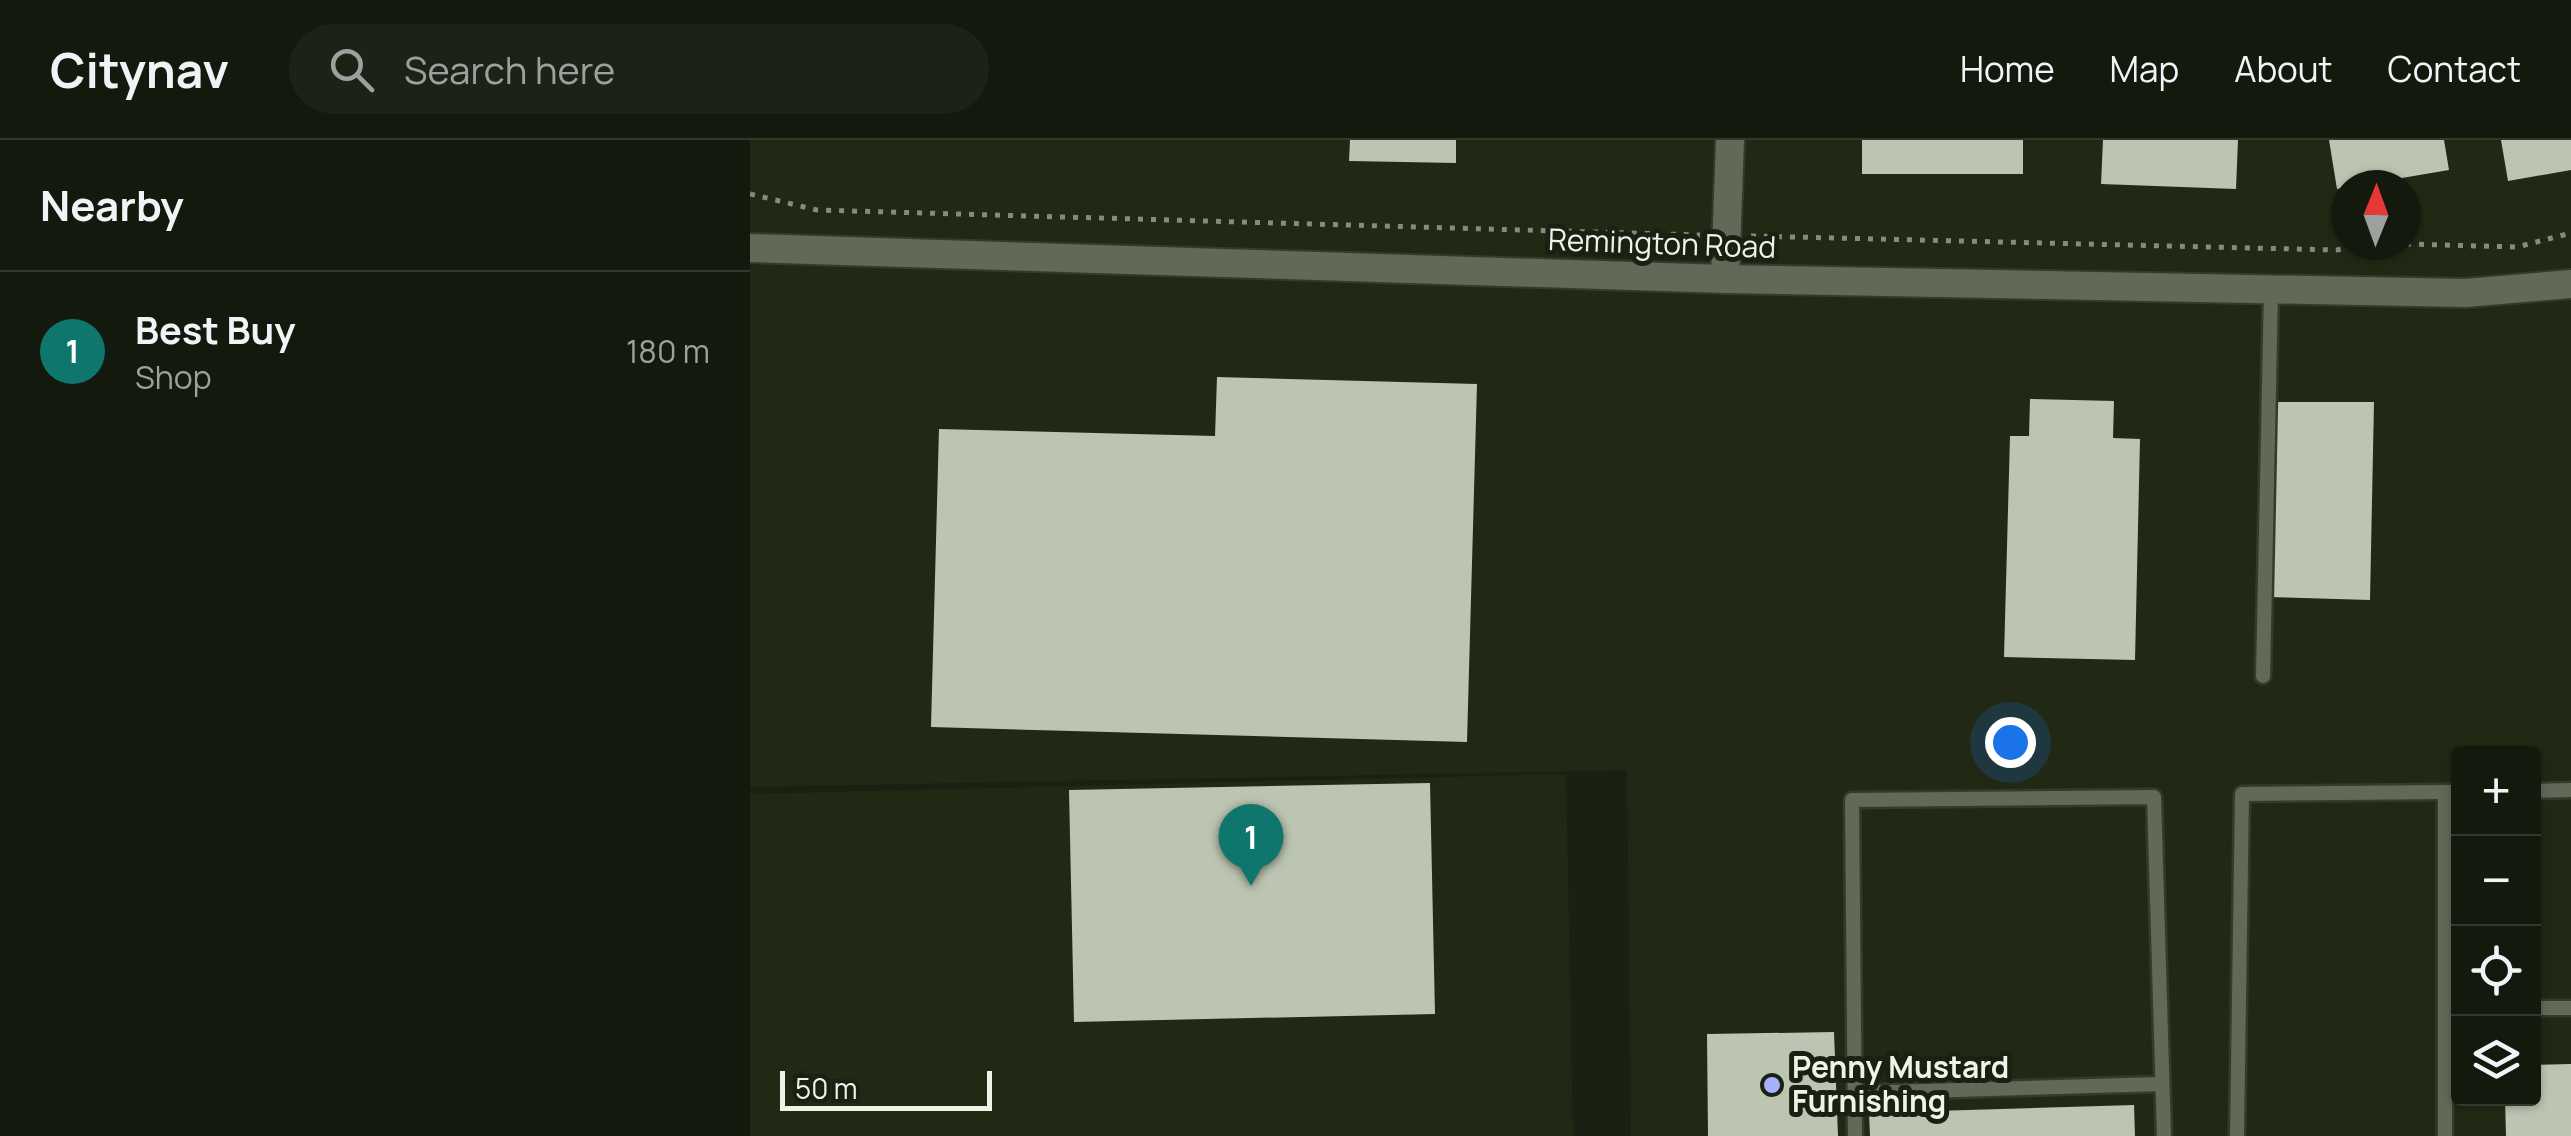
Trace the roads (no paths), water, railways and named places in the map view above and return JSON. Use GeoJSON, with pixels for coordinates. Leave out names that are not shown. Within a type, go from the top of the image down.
{"type":"FeatureCollection","features":[{"type":"Feature","properties":{"kind":"street"},"geometry":{"type":"LineString","coordinates":[[1725,279],[1730,140]]}},
{"type":"Feature","properties":{"kind":"street","name":"Remington Road"},"geometry":{"type":"LineString","coordinates":[[750,248],[1725,279],[2271,290],[2465,293],[2571,284]]}},
{"type":"Feature","properties":{"kind":"lane"},"geometry":{"type":"LineString","coordinates":[[2262,676],[2271,290]]}},
{"type":"Feature","properties":{"kind":"lane"},"geometry":{"type":"LineString","coordinates":[[2541,791],[2571,790]]}},
{"type":"Feature","properties":{"kind":"lane"},"geometry":{"type":"LineString","coordinates":[[2237,1136],[2242,794],[2451,792]]}},
{"type":"Feature","properties":{"kind":"lane"},"geometry":{"type":"LineString","coordinates":[[1855,1136],[1852,800],[2154,797],[2164,1136]]}},
{"type":"Feature","properties":{"kind":"lane"},"geometry":{"type":"LineString","coordinates":[[2452,836],[2452,926]]}},
{"type":"Feature","properties":{"kind":"lane"},"geometry":{"type":"LineString","coordinates":[[2541,1008],[2571,1008]]}},
{"type":"Feature","properties":{"kind":"lane"},"geometry":{"type":"LineString","coordinates":[[2445,1136],[2452,1016]]}},
{"type":"Feature","properties":{"kind":"lane"},"geometry":{"type":"LineString","coordinates":[[1855,1092],[2162,1084]]}},
{"type":"Feature","properties":{"kind":"place","name":"Best Buy"},"geometry":{"type":"Point","coordinates":[1251,886]}},
{"type":"Feature","properties":{"kind":"place","name":"Penny Mustard Furnishing"},"geometry":{"type":"Point","coordinates":[1772,1085]}}]}
